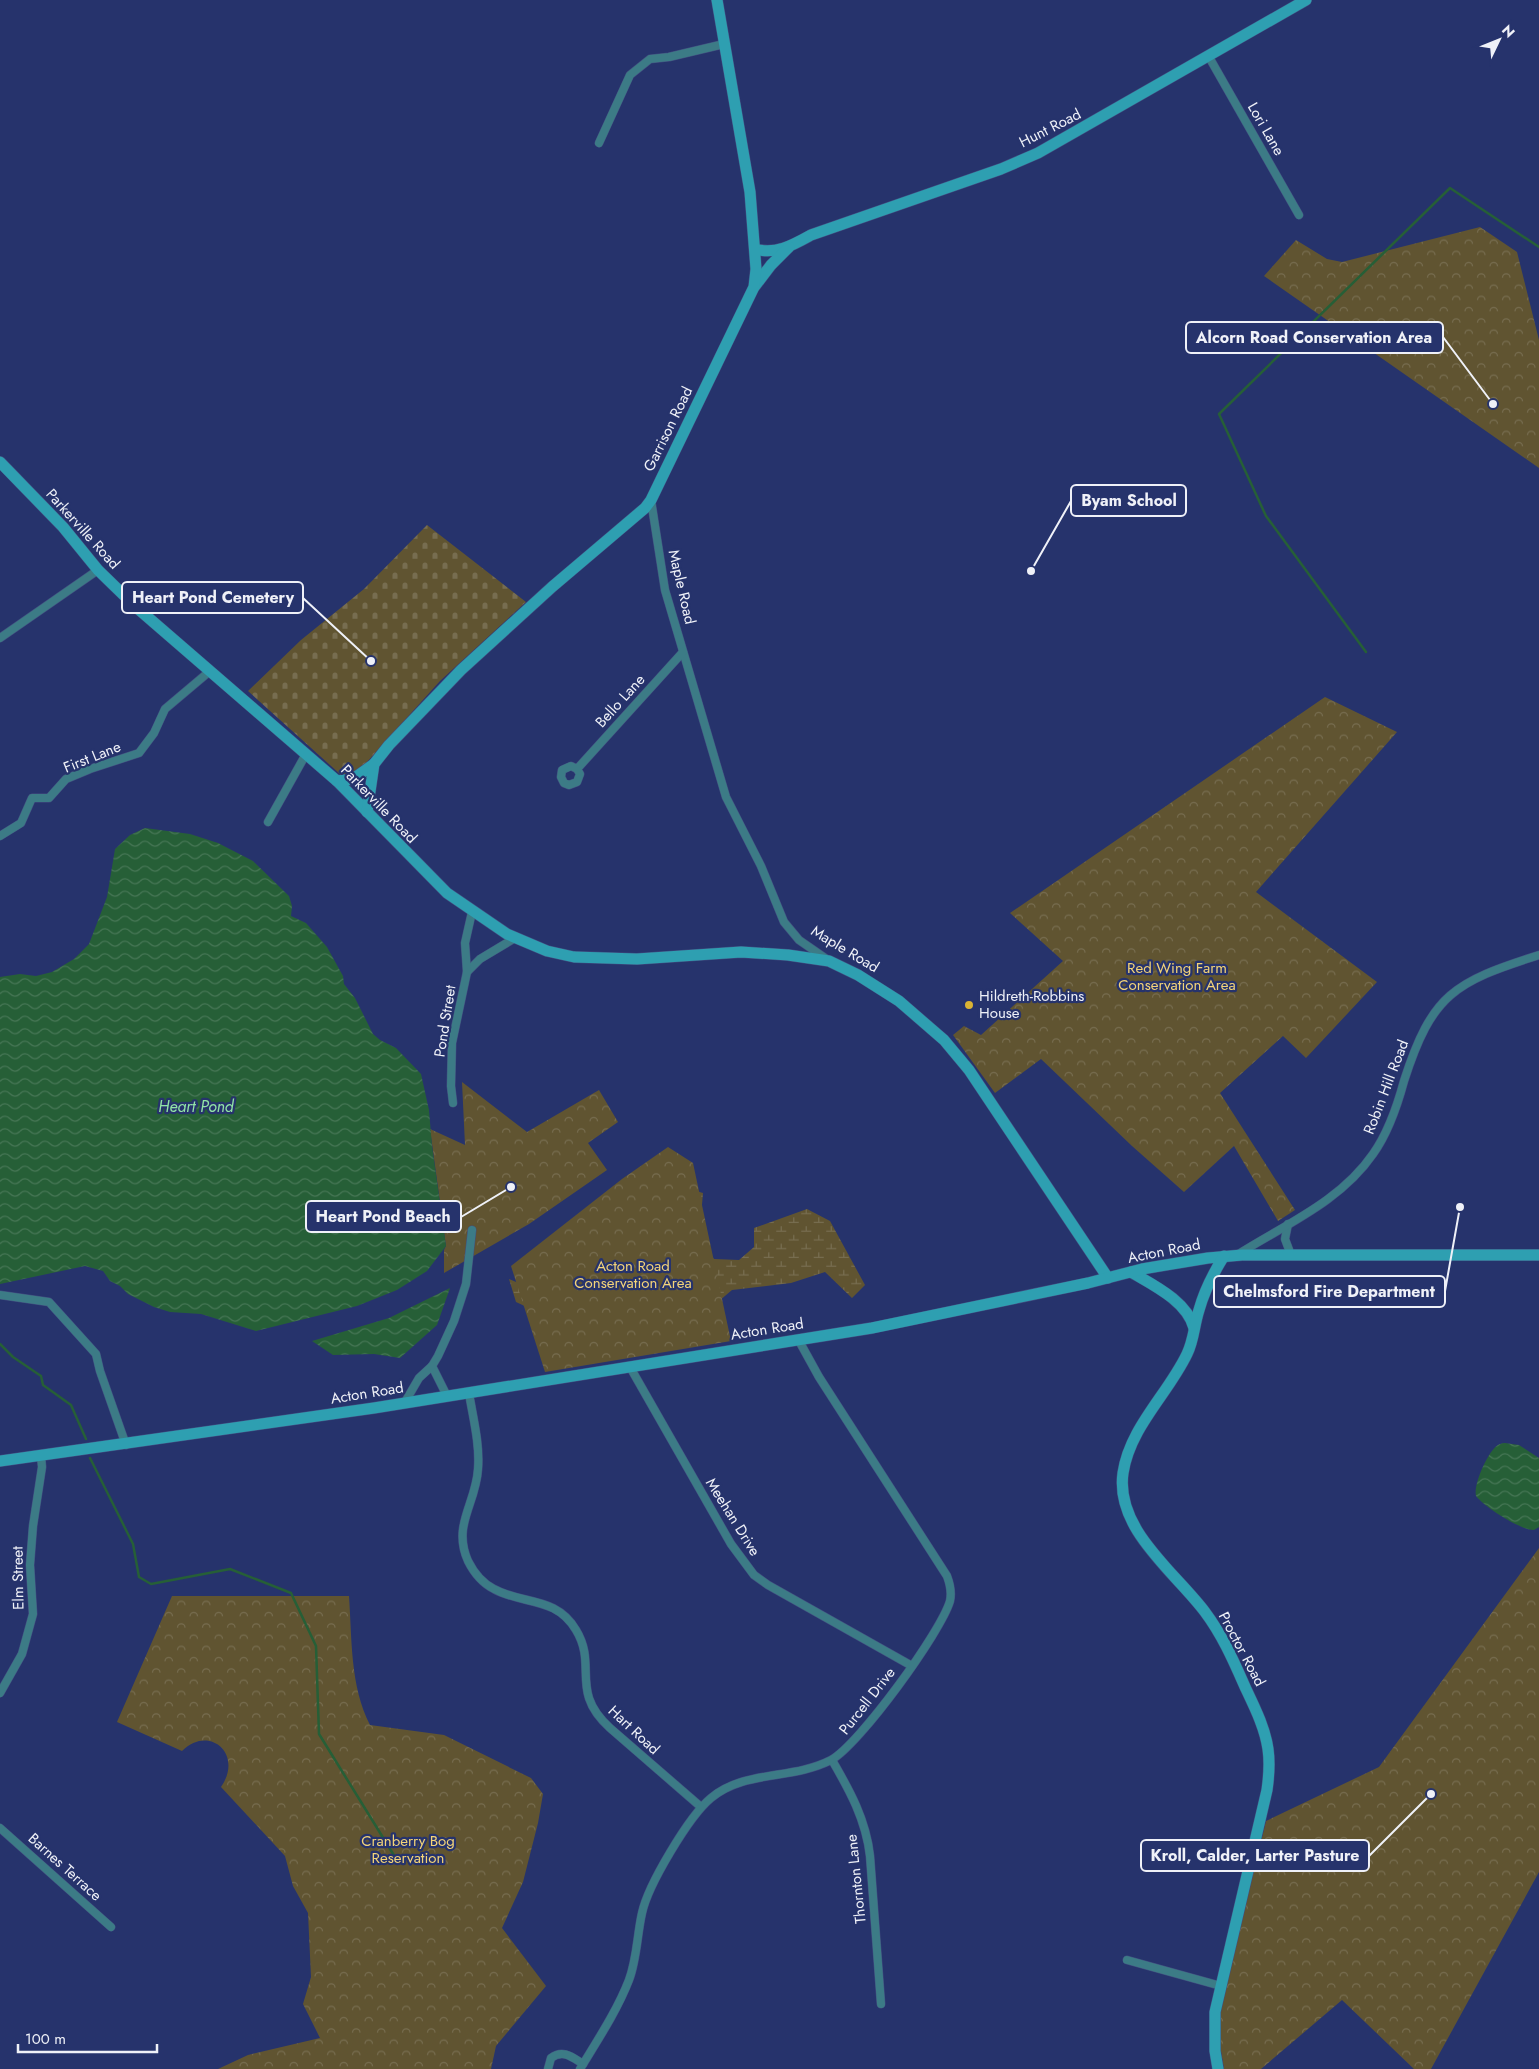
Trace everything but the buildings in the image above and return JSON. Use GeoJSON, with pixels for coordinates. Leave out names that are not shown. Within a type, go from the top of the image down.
{"type":"FeatureCollection","features":[{"type":"Feature","properties":{"kind":"main road","name":"Garrison Road"},"geometry":{"type":"LineString","coordinates":[[337,781],[353,779],[374,764],[389,745],[461,670],[591,552],[638,516],[651,500],[754,287],[756,269],[755,249],[747,168],[716,0]]}},
{"type":"Feature","properties":{"kind":"main road","name":"Hunt Road"},"geometry":{"type":"LineString","coordinates":[[755,249],[770,252],[790,246],[823,231],[1001,169],[1038,153],[1306,0]]}},
{"type":"Feature","properties":{"kind":"main road","name":"Hunt Road"},"geometry":{"type":"LineString","coordinates":[[754,287],[771,265],[790,246]]}},
{"type":"Feature","properties":{"kind":"main road","name":"Parkerville Road"},"geometry":{"type":"LineString","coordinates":[[0,462],[63,527],[98,570],[136,608],[337,781],[447,893],[472,912],[515,938],[547,951],[574,957],[637,959],[741,952],[828,960]]}},
{"type":"Feature","properties":{"kind":"main road","name":"Garrison Road"},"geometry":{"type":"LineString","coordinates":[[366,812],[374,764]]}},
{"type":"Feature","properties":{"kind":"main road","name":"Maple Road"},"geometry":{"type":"LineString","coordinates":[[828,960],[884,990],[930,1026],[944,1040],[969,1070],[1108,1278]]}},
{"type":"Feature","properties":{"kind":"main road","name":"Acton Road"},"geometry":{"type":"LineString","coordinates":[[0,1461],[469,1393],[895,1324],[1131,1272],[1230,1256],[1539,1256]]}},
{"type":"Feature","properties":{"kind":"main road","name":"Proctor Road"},"geometry":{"type":"LineString","coordinates":[[1218,2069],[1215,2051],[1215,2012],[1267,1790],[1268,1747],[1254,1706],[1224,1641],[1204,1611],[1156,1556],[1138,1532],[1126,1508],[1122,1484],[1123,1472],[1131,1447],[1146,1417],[1187,1355],[1203,1300],[1230,1256]]}},
{"type":"Feature","properties":{"kind":"main road"},"geometry":{"type":"LineString","coordinates":[[1131,1272],[1169,1296],[1186,1310],[1194,1328]]}},
{"type":"Feature","properties":{"kind":"street"},"geometry":{"type":"LineString","coordinates":[[599,143],[630,75],[650,60],[668,58],[724,44]]}},
{"type":"Feature","properties":{"kind":"street","name":"Lori Lane"},"geometry":{"type":"LineString","coordinates":[[1209,57],[1299,215]]}},
{"type":"Feature","properties":{"kind":"street","name":"Maple Road"},"geometry":{"type":"LineString","coordinates":[[651,500],[660,566],[683,652],[726,797],[761,866],[778,912],[784,922],[799,940],[828,960]]}},
{"type":"Feature","properties":{"kind":"street"},"geometry":{"type":"LineString","coordinates":[[0,638],[98,570]]}},
{"type":"Feature","properties":{"kind":"street","name":"Bello Lane"},"geometry":{"type":"LineString","coordinates":[[577,769],[683,652]]}},
{"type":"Feature","properties":{"kind":"street","name":"First Lane"},"geometry":{"type":"LineString","coordinates":[[0,836],[20,823],[32,798],[49,798],[66,779],[140,753],[154,733],[165,709],[210,671]]}},
{"type":"Feature","properties":{"kind":"street"},"geometry":{"type":"LineString","coordinates":[[268,822],[306,754]]}},
{"type":"Feature","properties":{"kind":"street","name":"Pond Street"},"geometry":{"type":"LineString","coordinates":[[453,1103],[451,1086],[452,1043],[467,972],[465,943],[472,912]]}},
{"type":"Feature","properties":{"kind":"street","name":"Pond Street"},"geometry":{"type":"LineString","coordinates":[[467,972],[480,959],[515,938]]}},
{"type":"Feature","properties":{"kind":"street","name":"Robin Hill Road"},"geometry":{"type":"LineString","coordinates":[[1230,1256],[1309,1212],[1355,1176],[1373,1155],[1393,1116],[1423,1030],[1442,1002],[1476,978],[1498,968],[1539,955]]}},
{"type":"Feature","properties":{"kind":"street"},"geometry":{"type":"LineString","coordinates":[[1288,1224],[1285,1239],[1291,1255]]}},
{"type":"Feature","properties":{"kind":"street"},"geometry":{"type":"LineString","coordinates":[[405,1402],[419,1378],[432,1366],[454,1322],[466,1284],[472,1230]]}},
{"type":"Feature","properties":{"kind":"street"},"geometry":{"type":"LineString","coordinates":[[0,1295],[49,1302],[96,1354],[100,1371],[126,1444]]}},
{"type":"Feature","properties":{"kind":"street","name":"Purcell Drive"},"geometry":{"type":"LineString","coordinates":[[548,2069],[551,2058],[560,2054],[568,2055],[581,2066],[617,2005],[628,1981],[642,1913],[650,1892],[686,1826],[701,1807],[717,1793],[734,1783],[747,1779],[798,1771],[832,1760],[847,1749],[859,1736],[936,1632],[951,1599],[951,1587],[947,1576],[819,1377],[798,1339]]}},
{"type":"Feature","properties":{"kind":"street"},"geometry":{"type":"LineString","coordinates":[[432,1366],[447,1396]]}},
{"type":"Feature","properties":{"kind":"street","name":"Meehan Drive"},"geometry":{"type":"LineString","coordinates":[[630,1367],[731,1544],[754,1574],[768,1585],[912,1666]]}},
{"type":"Feature","properties":{"kind":"street","name":"Hart Road"},"geometry":{"type":"LineString","coordinates":[[469,1393],[478,1467],[477,1480],[464,1521],[462,1535],[464,1548],[473,1570],[493,1589],[544,1604],[556,1609],[567,1619],[576,1630],[582,1643],[586,1690],[589,1701],[596,1713],[610,1728],[701,1807]]}},
{"type":"Feature","properties":{"kind":"street","name":"Elm Street"},"geometry":{"type":"LineString","coordinates":[[0,1693],[22,1654],[33,1614],[30,1565],[33,1526],[42,1467],[41,1456]]}},
{"type":"Feature","properties":{"kind":"street","name":"Thornton Lane"},"geometry":{"type":"LineString","coordinates":[[832,1760],[856,1804],[866,1832],[870,1856],[881,2004]]}},
{"type":"Feature","properties":{"kind":"street","name":"Barnes Terrace"},"geometry":{"type":"LineString","coordinates":[[0,1828],[111,1927]]}},
{"type":"Feature","properties":{"kind":"street"},"geometry":{"type":"LineString","coordinates":[[1126,1960],[1221,1986]]}},
{"type":"Feature","properties":{"kind":"green space"},"geometry":{"type":"Polygon","coordinates":[[[1480,227],[1517,252],[1539,340],[1539,468],[1264,276],[1296,240],[1327,259],[1342,262],[1480,227]]]}},
{"type":"Feature","properties":{"kind":"green space"},"geometry":{"type":"Polygon","coordinates":[[[427,525],[526,602],[440,681],[367,762],[353,774],[341,775],[248,691],[301,640],[364,589],[427,525]]]}},
{"type":"Feature","properties":{"kind":"green space","name":"Red Wing Farm Conservation Area"},"geometry":{"type":"Polygon","coordinates":[[[1325,697],[1397,732],[1256,892],[1377,982],[1306,1058],[1283,1036],[1220,1093],[1295,1210],[1278,1221],[1234,1146],[1184,1192],[1132,1146],[1041,1059],[995,1093],[953,1035],[964,1026],[981,1035],[1063,961],[1010,913],[1325,697]]]}},
{"type":"Feature","properties":{"kind":"green space"},"geometry":{"type":"Polygon","coordinates":[[[462,1082],[527,1132],[599,1090],[618,1122],[588,1143],[607,1170],[529,1224],[444,1273],[444,1250],[446,1246],[430,1129],[465,1145],[462,1082]]]}},
{"type":"Feature","properties":{"kind":"green space","name":"Acton Road Conservation Area"},"geometry":{"type":"Polygon","coordinates":[[[668,1147],[693,1163],[731,1341],[545,1372],[511,1266],[622,1179],[668,1147]]]}},
{"type":"Feature","properties":{"kind":"green space"},"geometry":{"type":"Polygon","coordinates":[[[672,1184],[703,1193],[699,1239],[714,1259],[739,1260],[754,1247],[754,1228],[807,1209],[830,1221],[865,1285],[852,1298],[825,1272],[791,1283],[732,1290],[699,1318],[559,1322],[516,1302],[509,1279],[545,1294],[672,1184]]]}},
{"type":"Feature","properties":{"kind":"green space"},"geometry":{"type":"Polygon","coordinates":[[[1539,1548],[1539,1872],[1431,2069],[1414,2069],[1342,2000],[1261,2069],[1224,2069],[1220,2046],[1220,2010],[1266,1821],[1379,1767],[1539,1548]]]}},
{"type":"Feature","properties":{"kind":"green space","name":"Cranberry Bog Reservation"},"geometry":{"type":"Polygon","coordinates":[[[172,1596],[349,1596],[355,1678],[363,1710],[370,1725],[444,1735],[531,1778],[543,1794],[538,1823],[523,1882],[502,1928],[546,1986],[496,2046],[491,2069],[218,2069],[248,2055],[320,2038],[303,2004],[311,1977],[308,1913],[293,1886],[285,1856],[221,1787],[227,1775],[228,1764],[226,1754],[220,1746],[212,1742],[203,1741],[192,1743],[182,1751],[117,1722],[172,1596]]]}},
{"type":"Feature","properties":{"kind":"water","name":"Heart Pond"},"geometry":{"type":"Polygon","coordinates":[[[145,828],[190,834],[218,843],[253,861],[289,896],[292,906],[291,916],[306,923],[327,947],[343,976],[344,984],[355,998],[373,1034],[396,1048],[421,1074],[429,1110],[446,1246],[427,1271],[397,1290],[357,1306],[256,1331],[201,1314],[170,1312],[154,1307],[128,1294],[120,1286],[110,1281],[103,1271],[85,1266],[0,1284],[0,977],[20,974],[36,976],[52,972],[74,959],[89,944],[107,897],[115,849],[130,835],[145,828]]]}},
{"type":"Feature","properties":{"kind":"water"},"geometry":{"type":"Polygon","coordinates":[[[450,1288],[437,1325],[400,1358],[374,1354],[333,1355],[312,1341],[389,1318],[450,1288]]]}},
{"type":"Feature","properties":{"kind":"water"},"geometry":{"type":"Polygon","coordinates":[[[1505,1443],[1519,1445],[1539,1458],[1539,1527],[1534,1530],[1521,1527],[1503,1517],[1486,1506],[1476,1496],[1479,1477],[1486,1461],[1494,1448],[1505,1443]]]}},
{"type":"Feature","properties":{"kind":"waterway"},"geometry":{"type":"LineString","coordinates":[[1366,652],[1266,516],[1219,414],[1450,188],[1539,247]]}},
{"type":"Feature","properties":{"kind":"waterway"},"geometry":{"type":"LineString","coordinates":[[0,1344],[13,1357],[41,1376],[43,1385],[71,1405],[86,1439]]}},
{"type":"Feature","properties":{"kind":"waterway"},"geometry":{"type":"LineString","coordinates":[[90,1458],[133,1544],[139,1577],[151,1584],[230,1569],[291,1593],[316,1646],[319,1734],[395,1857]]}},
{"type":"Feature","properties":{"kind":"place","name":"Alcorn Road Conservation Area"},"geometry":{"type":"Point","coordinates":[1493,404]}},
{"type":"Feature","properties":{"kind":"place","name":"Byam School"},"geometry":{"type":"Point","coordinates":[1031,571]}},
{"type":"Feature","properties":{"kind":"place","name":"Heart Pond Cemetery"},"geometry":{"type":"Point","coordinates":[371,661]}},
{"type":"Feature","properties":{"kind":"place","name":"Hildreth-Robbins House"},"geometry":{"type":"Point","coordinates":[969,1005]}},
{"type":"Feature","properties":{"kind":"place","name":"Heart Pond Beach"},"geometry":{"type":"Point","coordinates":[511,1187]}},
{"type":"Feature","properties":{"kind":"place","name":"Chelmsford Fire Department"},"geometry":{"type":"Point","coordinates":[1460,1207]}},
{"type":"Feature","properties":{"kind":"place","name":"Kroll, Calder, Larter Pasture"},"geometry":{"type":"Point","coordinates":[1431,1794]}}]}
